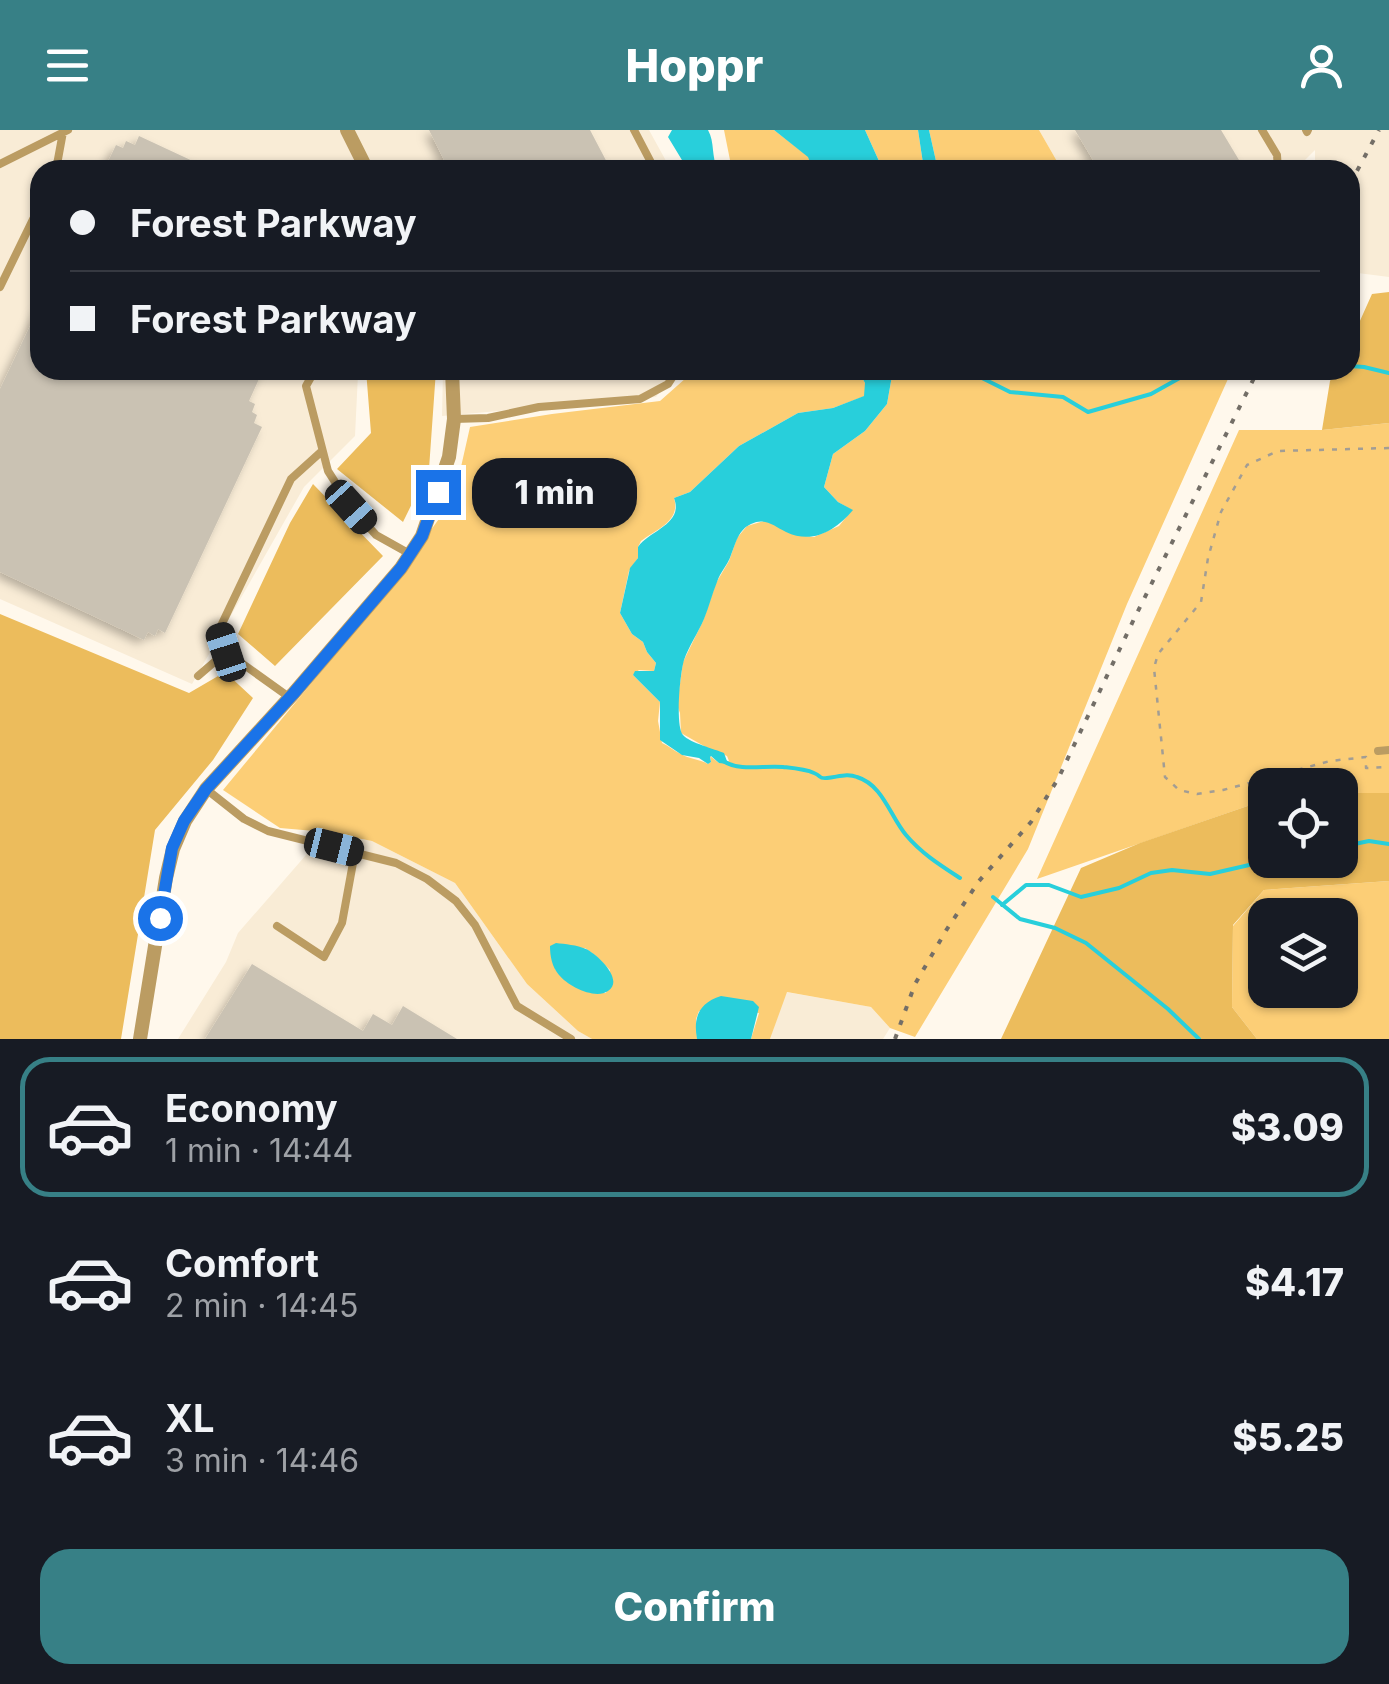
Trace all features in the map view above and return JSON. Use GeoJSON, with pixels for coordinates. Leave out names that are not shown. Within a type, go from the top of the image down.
{"type":"FeatureCollection","features":[{"type":"Feature","properties":{"kind":"street"},"geometry":{"type":"LineString","coordinates":[[347,130],[362,160]]}},
{"type":"Feature","properties":{"kind":"street"},"geometry":{"type":"LineString","coordinates":[[140,1039],[172,848],[184,821],[206,789],[401,568],[422,536],[449,457],[454,419],[452,380]]}},
{"type":"Feature","properties":{"kind":"lane"},"geometry":{"type":"LineString","coordinates":[[634,130],[650,160]]}},
{"type":"Feature","properties":{"kind":"lane"},"geometry":{"type":"LineString","coordinates":[[1262,130],[1277,160]]}},
{"type":"Feature","properties":{"kind":"lane"},"geometry":{"type":"LineString","coordinates":[[0,164],[65,131]]}},
{"type":"Feature","properties":{"kind":"lane"},"geometry":{"type":"LineString","coordinates":[[58,160],[65,131]]}},
{"type":"Feature","properties":{"kind":"lane"},"geometry":{"type":"LineString","coordinates":[[0,287],[30,226]]}},
{"type":"Feature","properties":{"kind":"lane"},"geometry":{"type":"LineString","coordinates":[[309,380],[306,386],[328,471],[351,507],[376,535],[410,554]]}},
{"type":"Feature","properties":{"kind":"lane"},"geometry":{"type":"LineString","coordinates":[[454,419],[640,399],[671,380]]}},
{"type":"Feature","properties":{"kind":"lane"},"geometry":{"type":"LineString","coordinates":[[290,698],[226,652],[218,630],[291,479],[322,451]]}},
{"type":"Feature","properties":{"kind":"lane"},"geometry":{"type":"LineString","coordinates":[[198,676],[226,652]]}},
{"type":"Feature","properties":{"kind":"lane"},"geometry":{"type":"LineString","coordinates":[[1378,751],[1389,750]]}},
{"type":"Feature","properties":{"kind":"lane"},"geometry":{"type":"LineString","coordinates":[[206,789],[268,831],[396,863],[426,879],[456,901],[476,925],[517,1006],[571,1039]]}},
{"type":"Feature","properties":{"kind":"lane"},"geometry":{"type":"LineString","coordinates":[[277,926],[324,957],[342,923],[355,852]]}},
{"type":"Feature","properties":{"kind":"path"},"geometry":{"type":"LineString","coordinates":[[1389,448],[1278,451],[1247,465],[1221,512],[1201,602],[1158,654],[1154,668],[1166,777],[1179,790],[1197,794],[1223,790],[1330,761],[1366,757],[1366,768],[1389,767]]}},
{"type":"Feature","properties":{"kind":"shaded area"},"geometry":{"type":"Polygon","coordinates":[[[0,130],[649,130],[666,160],[30,160],[30,380],[358,380],[355,436],[304,487],[192,684],[0,599],[0,130]]]}},
{"type":"Feature","properties":{"kind":"shaded area"},"geometry":{"type":"Polygon","coordinates":[[[724,130],[774,130],[810,160],[730,160],[724,130]]]}},
{"type":"Feature","properties":{"kind":"shaded area"},"geometry":{"type":"Polygon","coordinates":[[[865,130],[918,130],[922,160],[878,160],[865,130]]]}},
{"type":"Feature","properties":{"kind":"shaded area"},"geometry":{"type":"Polygon","coordinates":[[[929,130],[1039,130],[1056,160],[936,160],[929,130]]]}},
{"type":"Feature","properties":{"kind":"shaded area"},"geometry":{"type":"Polygon","coordinates":[[[1039,130],[1389,130],[1389,277],[1360,273],[1360,160],[1315,160],[1315,150],[1305,160],[1056,160],[1039,130]]]}},
{"type":"Feature","properties":{"kind":"shaded area"},"geometry":{"type":"Polygon","coordinates":[[[1389,292],[1389,423],[1322,430],[1331,380],[1360,380],[1360,321],[1372,294],[1389,292]]]}},
{"type":"Feature","properties":{"kind":"shaded area"},"geometry":{"type":"Polygon","coordinates":[[[367,380],[435,380],[429,469],[403,522],[337,469],[371,433],[367,380]]]}},
{"type":"Feature","properties":{"kind":"shaded area"},"geometry":{"type":"Polygon","coordinates":[[[443,380],[669,380],[656,397],[442,416],[443,380]]]}},
{"type":"Feature","properties":{"kind":"shaded area"},"geometry":{"type":"Polygon","coordinates":[[[684,380],[865,383],[865,396],[833,408],[798,413],[739,446],[690,492],[674,498],[671,519],[638,547],[620,613],[656,663],[654,671],[639,670],[633,675],[660,702],[662,743],[708,764],[710,756],[719,763],[729,761],[727,756],[681,733],[677,705],[683,662],[737,538],[747,526],[764,521],[796,535],[814,537],[839,526],[852,510],[824,487],[833,454],[865,431],[887,404],[891,380],[1228,380],[1127,604],[1028,849],[915,1037],[890,1028],[871,1007],[787,992],[770,1039],[751,1039],[759,1013],[699,1011],[697,1039],[592,1039],[527,984],[455,883],[372,841],[280,828],[223,790],[382,598],[454,498],[470,427],[660,401],[684,380]],[[585,948],[555,969],[578,987],[606,993],[610,970],[585,948]]]}},
{"type":"Feature","properties":{"kind":"shaded area"},"geometry":{"type":"Polygon","coordinates":[[[1389,423],[1389,793],[1358,793],[1358,768],[1248,768],[1248,806],[1037,879],[1239,430],[1322,430],[1389,423]]]}},
{"type":"Feature","properties":{"kind":"shaded area"},"geometry":{"type":"Polygon","coordinates":[[[313,484],[383,556],[275,666],[238,634],[290,523],[313,484]]]}},
{"type":"Feature","properties":{"kind":"shaded area"},"geometry":{"type":"Polygon","coordinates":[[[0,614],[189,693],[225,672],[253,698],[213,760],[155,830],[121,1039],[0,1039],[0,614]]]}},
{"type":"Feature","properties":{"kind":"shaded area"},"geometry":{"type":"Polygon","coordinates":[[[1358,793],[1389,793],[1389,881],[1264,890],[1257,898],[1248,898],[1248,908],[1233,925],[1232,1007],[1257,1039],[1001,1039],[1081,868],[1248,806],[1248,878],[1358,878],[1358,793]]]}},
{"type":"Feature","properties":{"kind":"shaded area"},"geometry":{"type":"Polygon","coordinates":[[[326,832],[372,841],[455,883],[527,984],[592,1039],[178,1039],[226,962],[238,933],[326,832]]]}},
{"type":"Feature","properties":{"kind":"shaded area"},"geometry":{"type":"Polygon","coordinates":[[[1389,881],[1389,1039],[1257,1039],[1232,1007],[1233,926],[1248,909],[1248,1008],[1358,1008],[1358,898],[1257,898],[1264,890],[1389,881]]]}},
{"type":"Feature","properties":{"kind":"shaded area"},"geometry":{"type":"Polygon","coordinates":[[[786,992],[871,1007],[890,1028],[883,1039],[770,1039],[786,992]]]}},
{"type":"Feature","properties":{"kind":"water"},"geometry":{"type":"Polygon","coordinates":[[[672,130],[708,130],[714,160],[682,160],[668,137],[672,130]]]}},
{"type":"Feature","properties":{"kind":"water"},"geometry":{"type":"Polygon","coordinates":[[[774,130],[865,130],[878,160],[809,160],[774,130]]]}},
{"type":"Feature","properties":{"kind":"water"},"geometry":{"type":"Polygon","coordinates":[[[918,130],[929,130],[936,160],[922,160],[918,130]]]}},
{"type":"Feature","properties":{"kind":"water"},"geometry":{"type":"Polygon","coordinates":[[[863,380],[891,380],[887,404],[865,431],[833,454],[824,487],[838,502],[853,510],[839,524],[815,536],[796,536],[761,521],[740,533],[684,660],[679,699],[683,735],[724,753],[728,764],[711,756],[708,764],[682,755],[660,740],[660,702],[633,675],[635,671],[654,671],[656,663],[620,613],[638,547],[670,520],[676,507],[674,498],[690,492],[739,446],[798,413],[833,408],[864,396],[863,380]]]}},
{"type":"Feature","properties":{"kind":"water"},"geometry":{"type":"Polygon","coordinates":[[[556,943],[582,948],[596,956],[611,974],[612,986],[608,991],[596,994],[563,979],[551,957],[550,946],[556,943]]]}},
{"type":"Feature","properties":{"kind":"water"},"geometry":{"type":"Polygon","coordinates":[[[721,996],[753,1001],[759,1007],[751,1039],[697,1039],[699,1012],[721,996]]]}},
{"type":"Feature","properties":{"kind":"building"},"geometry":{"type":"Polygon","coordinates":[[[429,130],[590,130],[606,160],[444,160],[429,130]]]}},
{"type":"Feature","properties":{"kind":"building"},"geometry":{"type":"Polygon","coordinates":[[[1075,130],[1221,130],[1239,160],[1093,160],[1075,130]]]}},
{"type":"Feature","properties":{"kind":"building"},"geometry":{"type":"Polygon","coordinates":[[[139,136],[191,160],[109,160],[116,145],[123,148],[126,141],[135,145],[139,136]]]}},
{"type":"Feature","properties":{"kind":"building"},"geometry":{"type":"Polygon","coordinates":[[[30,326],[30,380],[258,380],[249,401],[255,404],[254,423],[262,427],[165,633],[158,629],[155,636],[148,632],[144,640],[0,572],[0,389],[30,326]]]}},
{"type":"Feature","properties":{"kind":"building"},"geometry":{"type":"Polygon","coordinates":[[[252,964],[363,1031],[373,1014],[392,1025],[403,1006],[457,1039],[205,1039],[252,964]]]}},
{"type":"Feature","properties":{"kind":"waterway"},"geometry":{"type":"LineString","coordinates":[[1360,367],[1389,373]]}},
{"type":"Feature","properties":{"kind":"waterway"},"geometry":{"type":"LineString","coordinates":[[986,380],[1010,392],[1063,397],[1088,412],[1151,394],[1176,380]]}},
{"type":"Feature","properties":{"kind":"waterway"},"geometry":{"type":"LineString","coordinates":[[723,761],[745,767],[799,769],[822,778],[850,775],[866,781],[880,794],[912,841],[960,878]]}},
{"type":"Feature","properties":{"kind":"waterway"},"geometry":{"type":"LineString","coordinates":[[1358,843],[1389,844]]}},
{"type":"Feature","properties":{"kind":"waterway"},"geometry":{"type":"LineString","coordinates":[[1002,905],[1026,885],[1049,885],[1081,897],[1119,888],[1151,873],[1172,870],[1210,874],[1248,865]]}},
{"type":"Feature","properties":{"kind":"waterway"},"geometry":{"type":"LineString","coordinates":[[993,897],[1020,919],[1055,928],[1086,943],[1199,1039]]}},
{"type":"Feature","properties":{"kind":"railway"},"geometry":{"type":"LineString","coordinates":[[1360,165],[1379,130]]}},
{"type":"Feature","properties":{"kind":"railway"},"geometry":{"type":"LineString","coordinates":[[895,1039],[915,984],[947,929],[979,881],[1031,822],[1058,779],[1253,380]]}},
{"type":"Feature","properties":{"kind":"route"},"geometry":{"type":"LineString","coordinates":[[160,918],[172,848],[184,821],[236,754],[401,568],[422,536],[438,492]]}}]}
